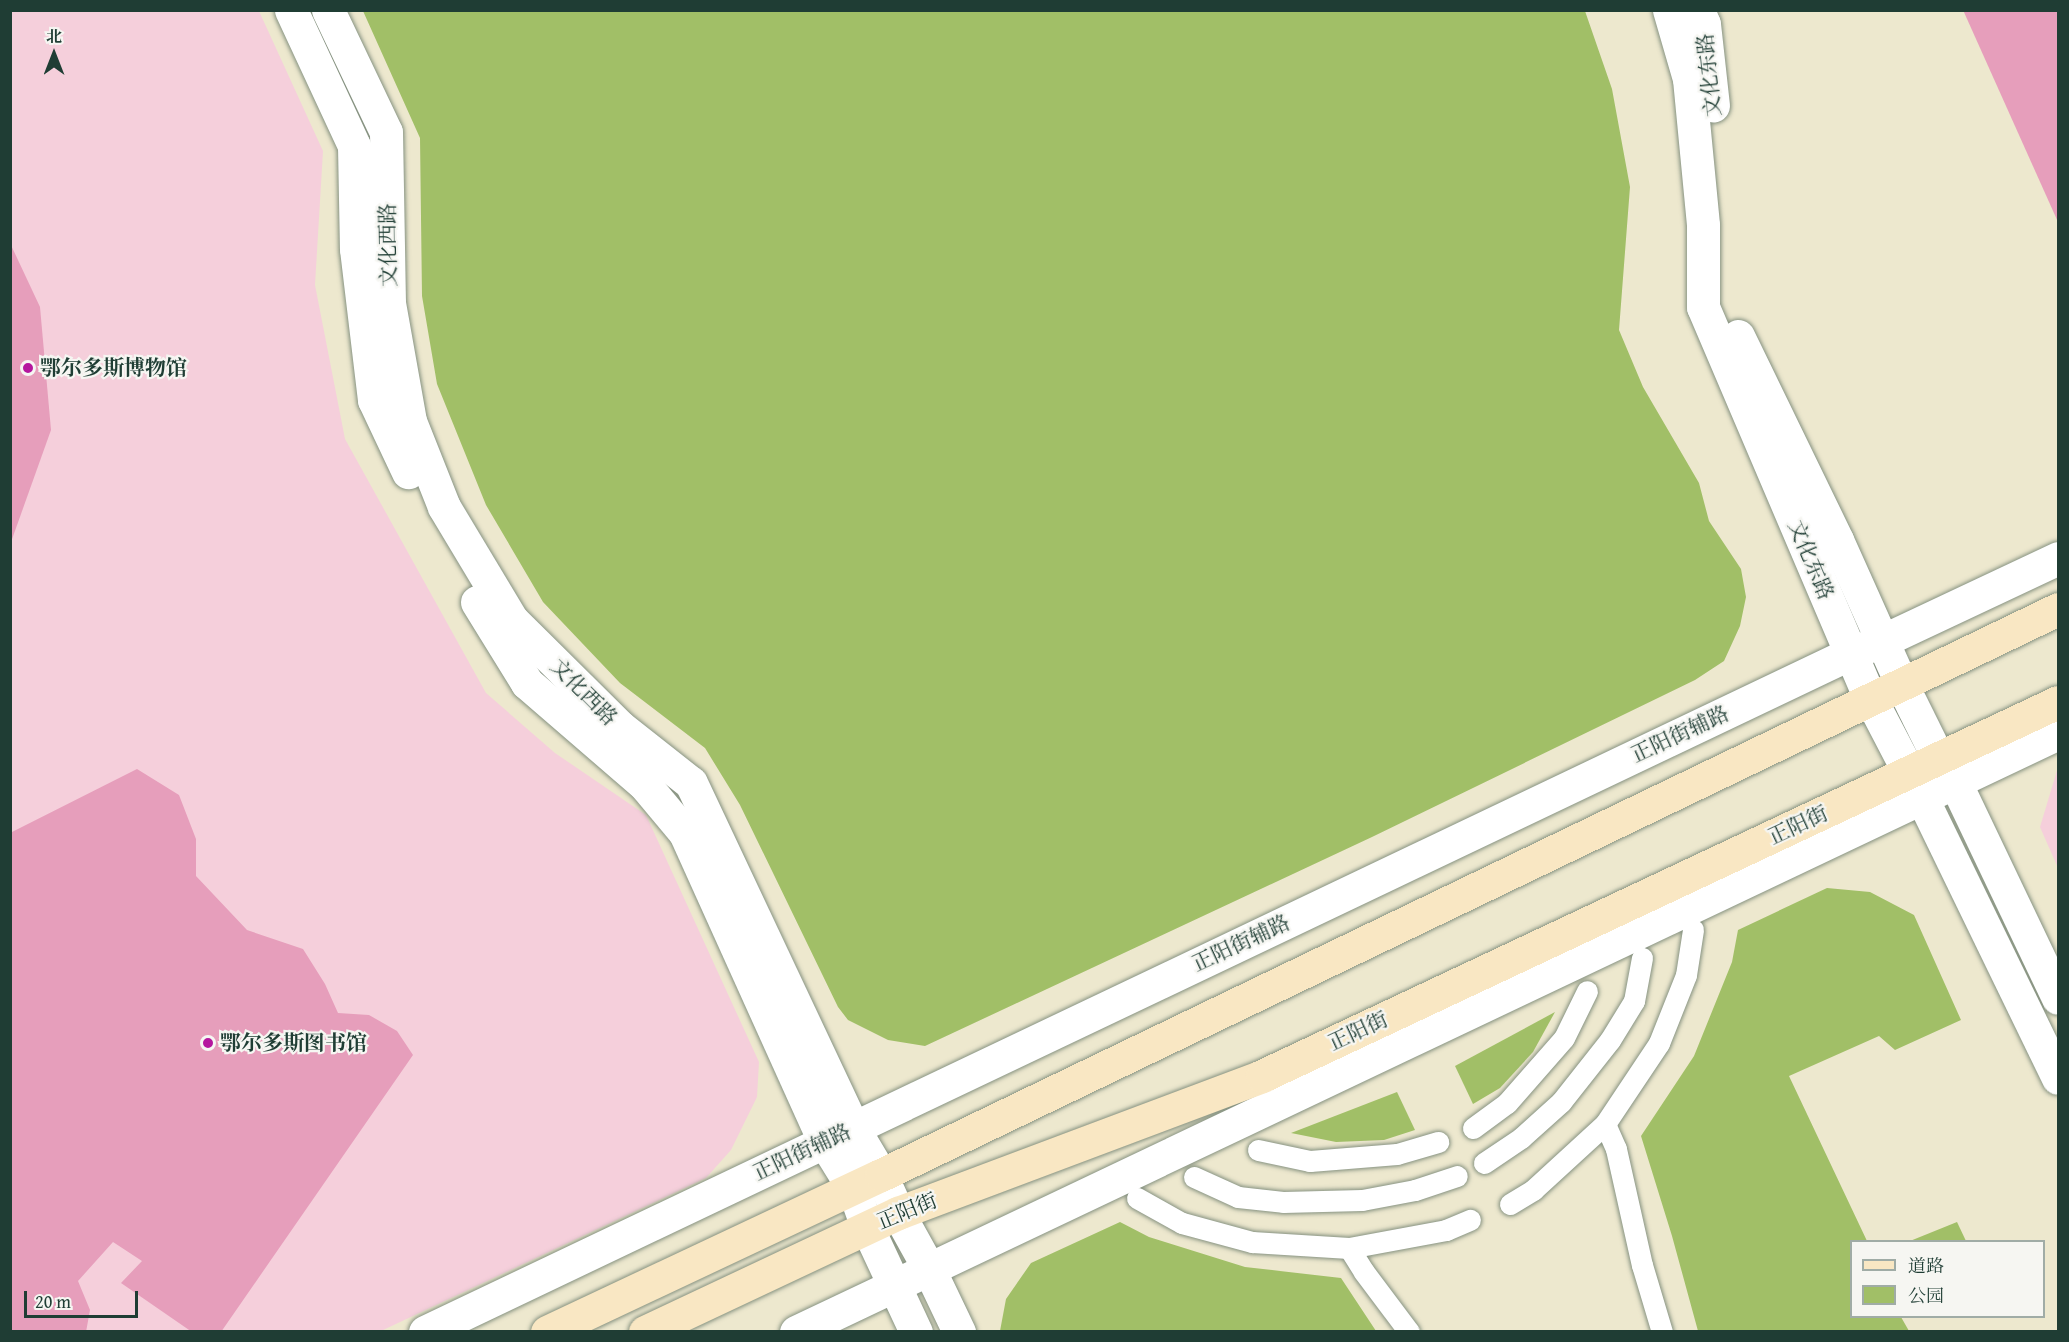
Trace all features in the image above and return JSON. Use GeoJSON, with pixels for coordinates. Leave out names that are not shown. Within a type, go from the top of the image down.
{"type":"FeatureCollection","features":[{"type":"Feature","properties":{"kind":"main road"},"geometry":{"type":"LineString","coordinates":[[547,1332],[867,1182],[2058,609]]}},
{"type":"Feature","properties":{"kind":"main road","name":"正阳街"},"geometry":{"type":"LineString","coordinates":[[645,1332],[897,1213],[1262,1076],[1915,785],[1947,770],[2058,702]]}},
{"type":"Feature","properties":{"kind":"street","name":"文化西路"},"geometry":{"type":"LineString","coordinates":[[291,10],[354,146],[356,249],[374,400],[450,560],[526,683],[645,785],[685,833],[839,1134],[867,1182],[897,1213],[929,1269],[959,1332]]}},
{"type":"Feature","properties":{"kind":"street","name":"文化西路"},"geometry":{"type":"LineString","coordinates":[[328,10],[386,132],[389,303],[410,421],[444,507],[512,620],[620,727],[691,783],[839,1134]]}},
{"type":"Feature","properties":{"kind":"street","name":"文化东路"},"geometry":{"type":"LineString","coordinates":[[1669,10],[1689,79],[1703,225],[1703,308],[1870,698],[2058,1078]]}},
{"type":"Feature","properties":{"kind":"street","name":"文化东路"},"geometry":{"type":"LineString","coordinates":[[1698,10],[1704,24],[1724,230],[1720,298],[1837,540],[1901,683],[1947,770],[2058,998]]}},
{"type":"Feature","properties":{"kind":"street","name":"正阳街辅路"},"geometry":{"type":"LineString","coordinates":[[425,1332],[1851,652],[1882,641],[2058,558]]}},
{"type":"Feature","properties":{"kind":"street"},"geometry":{"type":"LineString","coordinates":[[1947,770],[2058,733]]}},
{"type":"Feature","properties":{"kind":"street"},"geometry":{"type":"LineString","coordinates":[[796,1332],[929,1269],[1915,785]]}},
{"type":"Feature","properties":{"kind":"street","name":"文化西路"},"geometry":{"type":"LineString","coordinates":[[867,1182],[867,1227],[916,1332]]}},
{"type":"Feature","properties":{"kind":"lane"},"geometry":{"type":"LineString","coordinates":[[1510,1204],[1533,1190],[1605,1124],[1659,1043],[1686,975],[1694,930]]}},
{"type":"Feature","properties":{"kind":"lane"},"geometry":{"type":"LineString","coordinates":[[1484,1163],[1521,1138],[1561,1102],[1610,1040],[1634,1001],[1642,958]]}},
{"type":"Feature","properties":{"kind":"lane"},"geometry":{"type":"LineString","coordinates":[[1473,1128],[1506,1103],[1564,1038],[1587,991]]}},
{"type":"Feature","properties":{"kind":"lane"},"geometry":{"type":"LineString","coordinates":[[1605,1124],[1616,1149],[1642,1265],[1662,1332]]}},
{"type":"Feature","properties":{"kind":"lane"},"geometry":{"type":"LineString","coordinates":[[1258,1150],[1310,1161],[1397,1154],[1438,1142]]}},
{"type":"Feature","properties":{"kind":"lane"},"geometry":{"type":"LineString","coordinates":[[1194,1176],[1238,1197],[1283,1202],[1362,1200],[1415,1190],[1457,1176]]}},
{"type":"Feature","properties":{"kind":"lane"},"geometry":{"type":"LineString","coordinates":[[1137,1198],[1182,1223],[1252,1242],[1349,1248],[1446,1230],[1470,1220]]}},
{"type":"Feature","properties":{"kind":"lane"},"geometry":{"type":"LineString","coordinates":[[1349,1248],[1409,1332]]}},
{"type":"Feature","properties":{"kind":"shaded area"},"geometry":{"type":"Polygon","coordinates":[[[10,11],[259,11],[323,151],[315,285],[345,439],[486,693],[555,753],[646,815],[759,1062],[757,1097],[731,1150],[706,1178],[381,1331],[11,1331],[10,11]]]}},
{"type":"Feature","properties":{"kind":"shaded area"},"geometry":{"type":"Polygon","coordinates":[[[2058,767],[2058,868],[2040,827],[2058,767]]]}},
{"type":"Feature","properties":{"kind":"green space"},"geometry":{"type":"Polygon","coordinates":[[[363,11],[1585,11],[1612,89],[1630,187],[1619,330],[1643,387],[1699,483],[1709,521],[1741,569],[1746,597],[1740,626],[1724,661],[1695,680],[1372,837],[925,1046],[888,1040],[848,1020],[838,1007],[740,805],[705,748],[620,683],[543,602],[486,505],[437,384],[422,296],[420,138],[363,11]]]}},
{"type":"Feature","properties":{"kind":"green space"},"geometry":{"type":"Polygon","coordinates":[[[1827,888],[1870,892],[1914,915],[1961,1020],[1895,1050],[1879,1036],[1789,1076],[1867,1240],[1850,1240],[1850,1318],[1902,1318],[1909,1331],[1698,1331],[1641,1136],[1694,1056],[1732,962],[1738,930],[1827,888]]]}},
{"type":"Feature","properties":{"kind":"green space"},"geometry":{"type":"Polygon","coordinates":[[[1555,1012],[1533,1052],[1500,1088],[1473,1104],[1455,1066],[1555,1012]]]}},
{"type":"Feature","properties":{"kind":"green space"},"geometry":{"type":"Polygon","coordinates":[[[1397,1092],[1415,1130],[1384,1140],[1336,1142],[1291,1133],[1397,1092]]]}},
{"type":"Feature","properties":{"kind":"green space"},"geometry":{"type":"Polygon","coordinates":[[[1120,1222],[1149,1237],[1245,1267],[1341,1278],[1376,1331],[1000,1331],[1006,1299],[1031,1263],[1120,1222]]]}},
{"type":"Feature","properties":{"kind":"green space"},"geometry":{"type":"Polygon","coordinates":[[[1957,1222],[1966,1240],[1912,1240],[1957,1222]]]}},
{"type":"Feature","properties":{"kind":"building"},"geometry":{"type":"Polygon","coordinates":[[[1963,10],[2058,10],[2058,222],[1963,10]]]}},
{"type":"Feature","properties":{"kind":"building","name":"鄂尔多斯博物馆"},"geometry":{"type":"Polygon","coordinates":[[[10,243],[40,307],[51,430],[11,542],[10,243]]]}},
{"type":"Feature","properties":{"kind":"building","name":"鄂尔多斯图书馆"},"geometry":{"type":"Polygon","coordinates":[[[137,769],[179,795],[196,839],[196,876],[247,930],[303,949],[325,984],[338,1013],[369,1015],[397,1031],[413,1055],[221,1332],[192,1332],[121,1283],[142,1261],[113,1242],[78,1281],[90,1310],[86,1332],[10,1332],[10,833],[137,769]]]}},
{"type":"Feature","properties":{"kind":"place","name":"鄂尔多斯博物馆"},"geometry":{"type":"Point","coordinates":[28,368]}},
{"type":"Feature","properties":{"kind":"place","name":"鄂尔多斯图书馆"},"geometry":{"type":"Point","coordinates":[208,1043]}}]}
